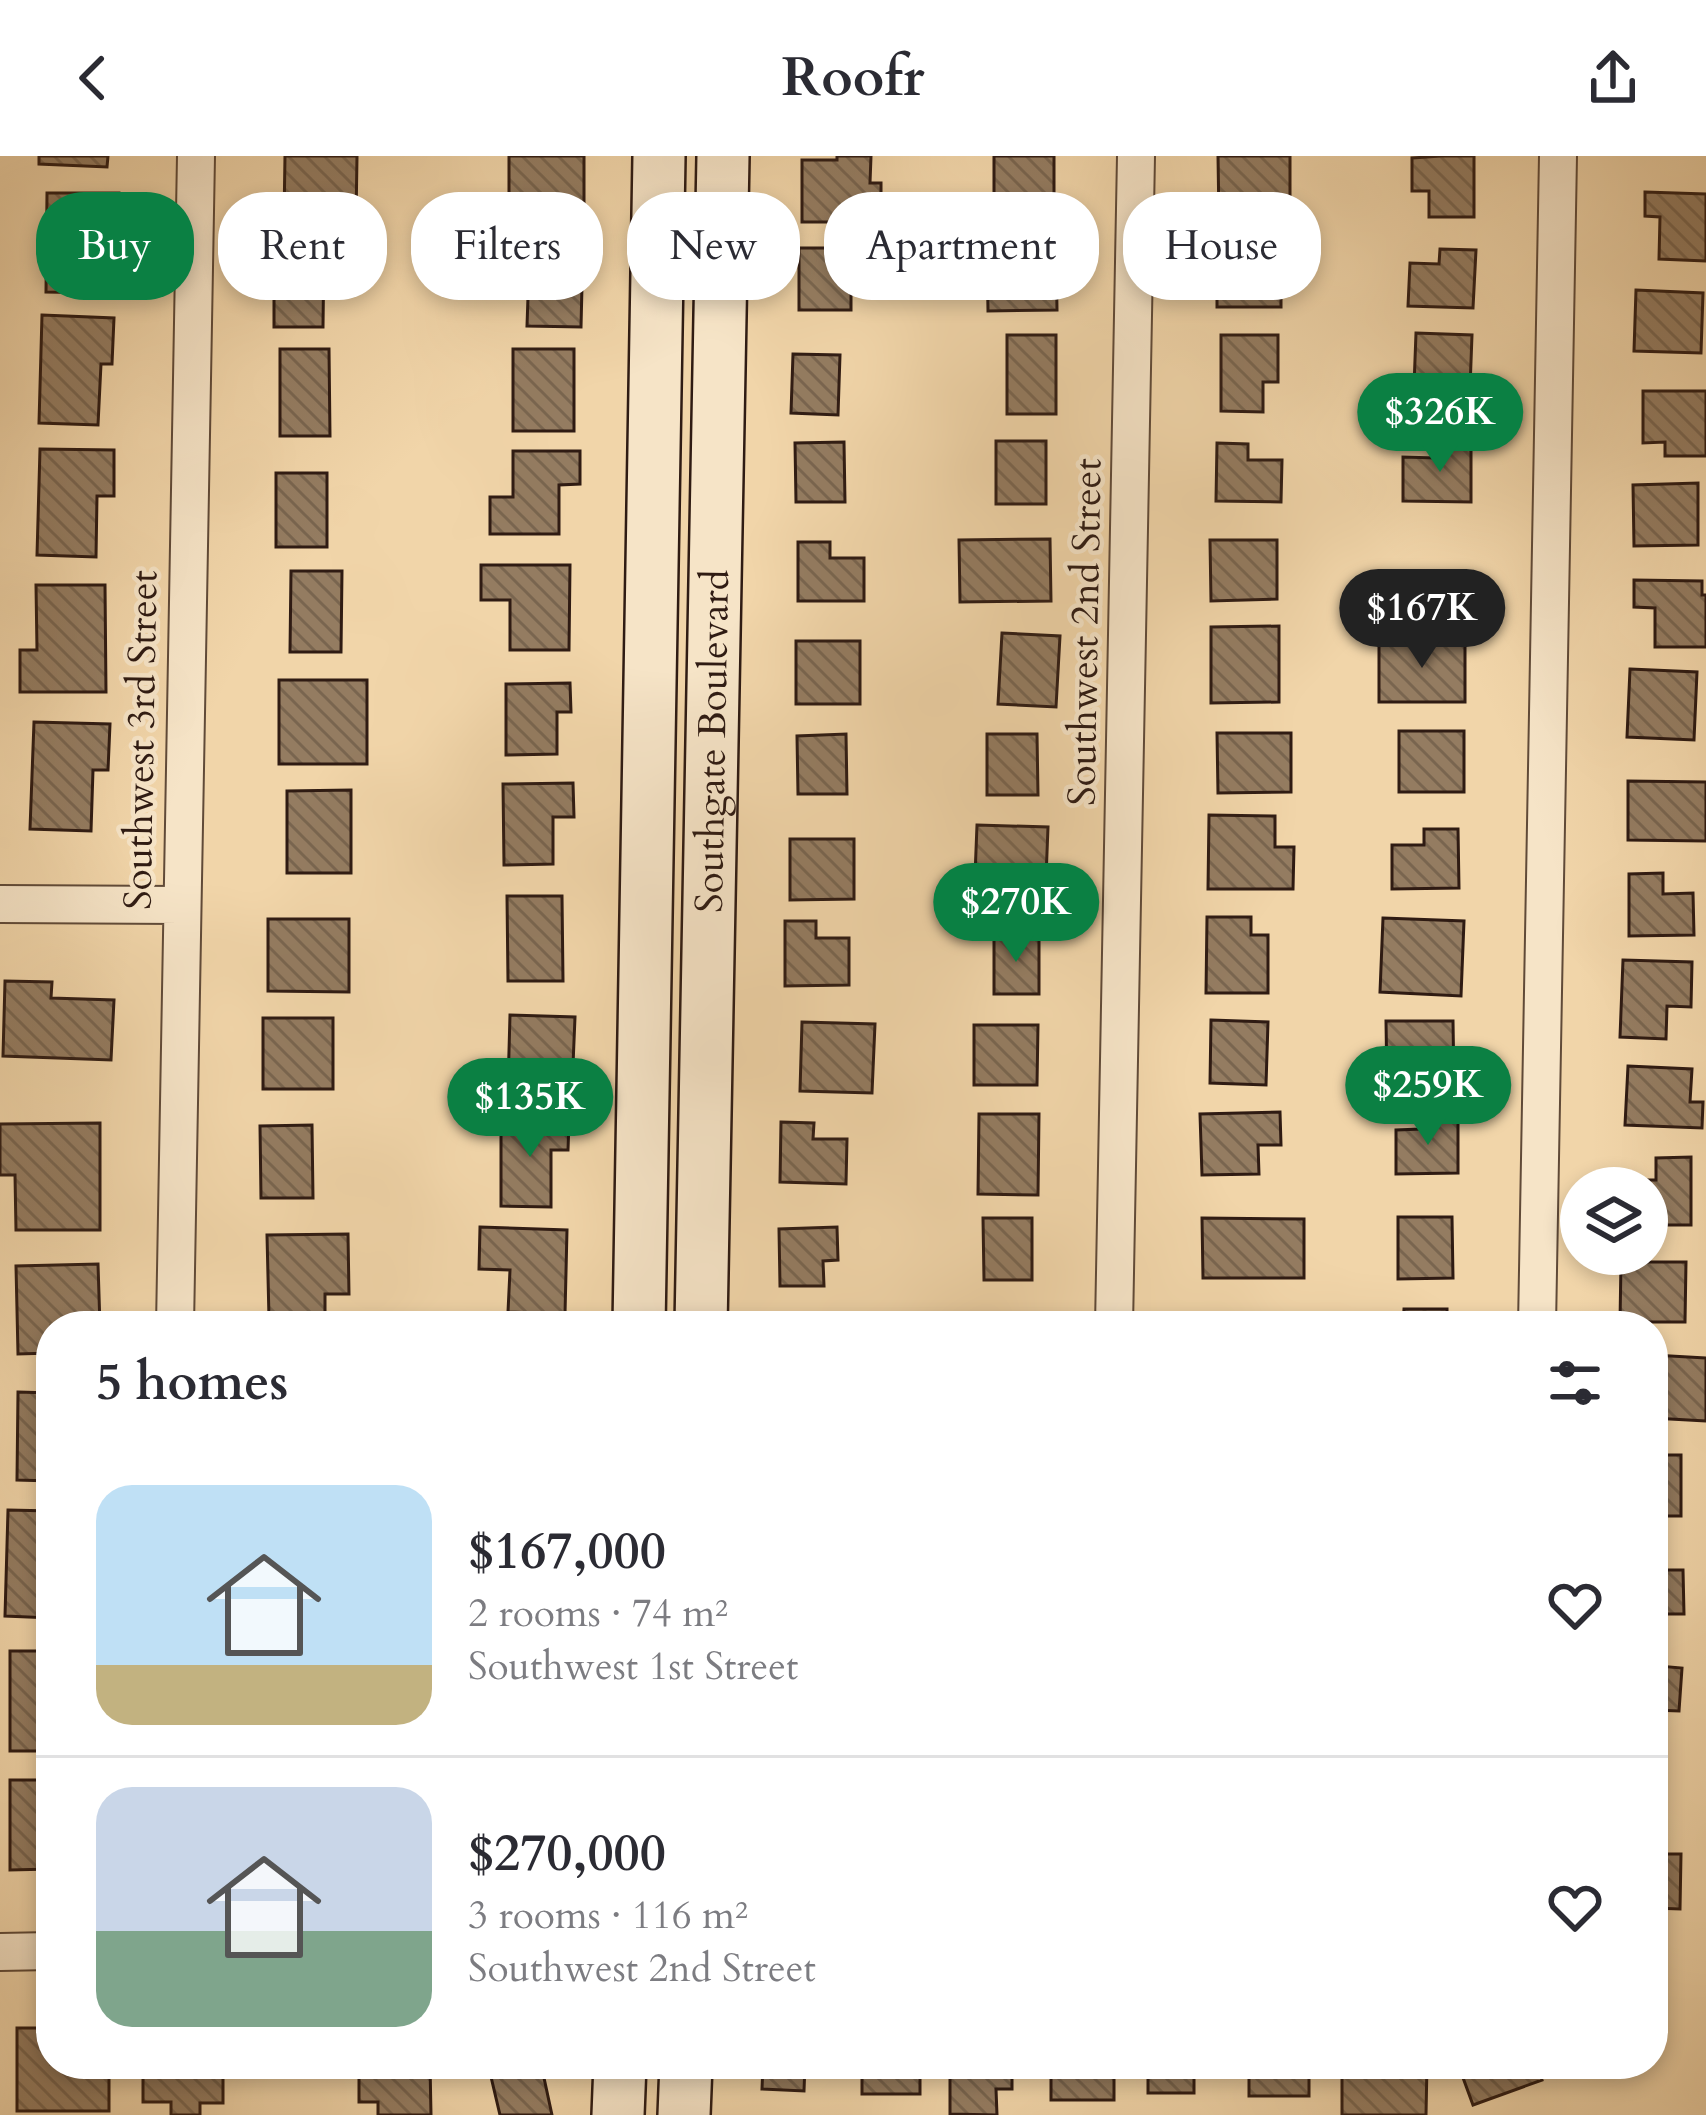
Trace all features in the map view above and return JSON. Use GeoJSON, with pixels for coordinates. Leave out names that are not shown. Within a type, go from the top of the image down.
{"type":"FeatureCollection","features":[{"type":"Feature","properties":{"kind":"main road","name":"Southgate Boulevard"},"geometry":{"type":"LineString","coordinates":[[638,1311],[659,156]]}},
{"type":"Feature","properties":{"kind":"main road","name":"Southgate Boulevard"},"geometry":{"type":"LineString","coordinates":[[701,1311],[723,156]]}},
{"type":"Feature","properties":{"kind":"main road"},"geometry":{"type":"LineString","coordinates":[[648,945],[708,946]]}},
{"type":"Feature","properties":{"kind":"main road"},"geometry":{"type":"LineString","coordinates":[[618,2115],[619,2079]]}},
{"type":"Feature","properties":{"kind":"main road"},"geometry":{"type":"LineString","coordinates":[[684,2115],[685,2079]]}},
{"type":"Feature","properties":{"kind":"street","name":"Southwest 3rd Street"},"geometry":{"type":"LineString","coordinates":[[175,1311],[196,156]]}},
{"type":"Feature","properties":{"kind":"street","name":"Southwest 2nd Street"},"geometry":{"type":"LineString","coordinates":[[1114,1311],[1136,156]]}},
{"type":"Feature","properties":{"kind":"street"},"geometry":{"type":"LineString","coordinates":[[1538,1311],[1558,156]]}},
{"type":"Feature","properties":{"kind":"street"},"geometry":{"type":"LineString","coordinates":[[0,904],[180,905]]}},
{"type":"Feature","properties":{"kind":"street"},"geometry":{"type":"LineString","coordinates":[[0,1952],[36,1951]]}},
{"type":"Feature","properties":{"kind":"building"},"geometry":{"type":"Polygon","coordinates":[[[39,156],[108,156],[107,167],[39,164],[39,156]]]}},
{"type":"Feature","properties":{"kind":"building"},"geometry":{"type":"Polygon","coordinates":[[[285,156],[357,156],[356,192],[284,192],[285,156]]]}},
{"type":"Feature","properties":{"kind":"building"},"geometry":{"type":"Polygon","coordinates":[[[509,156],[584,156],[584,192],[509,192],[509,156]]]}},
{"type":"Feature","properties":{"kind":"building"},"geometry":{"type":"Polygon","coordinates":[[[837,156],[871,156],[870,183],[881,183],[881,192],[824,192],[824,222],[802,222],[802,160],[837,160],[837,156]]]}},
{"type":"Feature","properties":{"kind":"building"},"geometry":{"type":"Polygon","coordinates":[[[994,156],[1054,156],[1054,192],[994,192],[994,156]]]}},
{"type":"Feature","properties":{"kind":"building"},"geometry":{"type":"Polygon","coordinates":[[[1218,156],[1290,156],[1290,192],[1219,192],[1218,156]]]}},
{"type":"Feature","properties":{"kind":"building"},"geometry":{"type":"Polygon","coordinates":[[[1474,156],[1474,217],[1429,217],[1429,191],[1412,191],[1412,158],[1474,156]]]}},
{"type":"Feature","properties":{"kind":"building"},"geometry":{"type":"Polygon","coordinates":[[[1645,192],[1706,194],[1706,261],[1659,259],[1660,217],[1645,216],[1645,192]]]}},
{"type":"Feature","properties":{"kind":"building"},"geometry":{"type":"Polygon","coordinates":[[[800,248],[824,248],[824,300],[851,300],[851,310],[799,310],[800,248]]]}},
{"type":"Feature","properties":{"kind":"building"},"geometry":{"type":"Polygon","coordinates":[[[1440,249],[1476,250],[1473,308],[1408,306],[1410,263],[1439,264],[1440,249]]]}},
{"type":"Feature","properties":{"kind":"building"},"geometry":{"type":"Polygon","coordinates":[[[1636,290],[1703,293],[1701,353],[1634,351],[1636,290]]]}},
{"type":"Feature","properties":{"kind":"building"},"geometry":{"type":"Polygon","coordinates":[[[274,300],[323,300],[323,327],[274,327],[274,300]]]}},
{"type":"Feature","properties":{"kind":"building"},"geometry":{"type":"Polygon","coordinates":[[[528,300],[582,300],[581,327],[527,326],[528,300]]]}},
{"type":"Feature","properties":{"kind":"building"},"geometry":{"type":"Polygon","coordinates":[[[988,300],[1057,300],[1057,310],[988,311],[988,300]]]}},
{"type":"Feature","properties":{"kind":"building"},"geometry":{"type":"Polygon","coordinates":[[[1217,300],[1281,300],[1281,307],[1217,307],[1217,300]]]}},
{"type":"Feature","properties":{"kind":"building"},"geometry":{"type":"Polygon","coordinates":[[[42,315],[114,318],[112,364],[101,364],[98,425],[39,423],[42,315]]]}},
{"type":"Feature","properties":{"kind":"building"},"geometry":{"type":"Polygon","coordinates":[[[1416,333],[1472,335],[1469,415],[1413,413],[1416,333]]]}},
{"type":"Feature","properties":{"kind":"building"},"geometry":{"type":"Polygon","coordinates":[[[1007,335],[1056,335],[1056,414],[1007,414],[1007,335]]]}},
{"type":"Feature","properties":{"kind":"building"},"geometry":{"type":"Polygon","coordinates":[[[1221,335],[1278,335],[1278,382],[1263,382],[1263,412],[1221,411],[1221,335]]]}},
{"type":"Feature","properties":{"kind":"building"},"geometry":{"type":"Polygon","coordinates":[[[280,349],[329,349],[330,436],[280,436],[280,349]]]}},
{"type":"Feature","properties":{"kind":"building"},"geometry":{"type":"Polygon","coordinates":[[[513,349],[574,349],[574,431],[513,431],[513,349]]]}},
{"type":"Feature","properties":{"kind":"building"},"geometry":{"type":"Polygon","coordinates":[[[793,354],[840,355],[838,415],[791,413],[793,354]]]}},
{"type":"Feature","properties":{"kind":"building"},"geometry":{"type":"Polygon","coordinates":[[[1643,391],[1706,391],[1706,456],[1665,456],[1665,442],[1643,443],[1643,391]]]}},
{"type":"Feature","properties":{"kind":"building"},"geometry":{"type":"Polygon","coordinates":[[[996,441],[1046,441],[1046,504],[996,504],[996,441]]]}},
{"type":"Feature","properties":{"kind":"building"},"geometry":{"type":"Polygon","coordinates":[[[1435,441],[1471,441],[1471,502],[1403,501],[1403,457],[1436,458],[1435,441]]]}},
{"type":"Feature","properties":{"kind":"building"},"geometry":{"type":"Polygon","coordinates":[[[844,442],[845,502],[796,502],[795,443],[844,442]]]}},
{"type":"Feature","properties":{"kind":"building"},"geometry":{"type":"Polygon","coordinates":[[[1217,443],[1248,444],[1248,460],[1282,460],[1281,502],[1216,501],[1217,443]]]}},
{"type":"Feature","properties":{"kind":"building"},"geometry":{"type":"Polygon","coordinates":[[[40,449],[114,450],[114,496],[97,496],[96,557],[37,555],[40,449]]]}},
{"type":"Feature","properties":{"kind":"building"},"geometry":{"type":"Polygon","coordinates":[[[513,451],[580,451],[580,484],[559,485],[559,534],[490,534],[490,497],[513,497],[513,451]]]}},
{"type":"Feature","properties":{"kind":"building"},"geometry":{"type":"Polygon","coordinates":[[[276,473],[327,473],[327,547],[276,547],[276,473]]]}},
{"type":"Feature","properties":{"kind":"building"},"geometry":{"type":"Polygon","coordinates":[[[1698,483],[1698,545],[1634,546],[1633,485],[1698,483]]]}},
{"type":"Feature","properties":{"kind":"building"},"geometry":{"type":"Polygon","coordinates":[[[1050,539],[1051,601],[960,602],[959,540],[1050,539]]]}},
{"type":"Feature","properties":{"kind":"building"},"geometry":{"type":"Polygon","coordinates":[[[1210,540],[1277,540],[1277,599],[1211,601],[1210,540]]]}},
{"type":"Feature","properties":{"kind":"building"},"geometry":{"type":"Polygon","coordinates":[[[798,542],[830,542],[830,558],[864,558],[864,601],[798,601],[798,542]]]}},
{"type":"Feature","properties":{"kind":"building"},"geometry":{"type":"Polygon","coordinates":[[[481,565],[570,565],[569,650],[510,650],[510,600],[481,600],[481,565]]]}},
{"type":"Feature","properties":{"kind":"building"},"geometry":{"type":"Polygon","coordinates":[[[291,571],[342,571],[341,652],[290,652],[291,571]]]}},
{"type":"Feature","properties":{"kind":"building"},"geometry":{"type":"Polygon","coordinates":[[[1634,580],[1702,581],[1706,647],[1655,647],[1655,608],[1634,607],[1634,580]]]}},
{"type":"Feature","properties":{"kind":"building"},"geometry":{"type":"Polygon","coordinates":[[[36,585],[105,585],[106,692],[20,692],[20,650],[37,650],[36,585]]]}},
{"type":"Feature","properties":{"kind":"building"},"geometry":{"type":"Polygon","coordinates":[[[1279,626],[1279,702],[1211,703],[1211,627],[1279,626]]]}},
{"type":"Feature","properties":{"kind":"building"},"geometry":{"type":"Polygon","coordinates":[[[1002,633],[1060,636],[1056,707],[998,704],[1002,633]]]}},
{"type":"Feature","properties":{"kind":"building"},"geometry":{"type":"Polygon","coordinates":[[[1379,640],[1465,640],[1465,702],[1379,702],[1379,640]]]}},
{"type":"Feature","properties":{"kind":"building"},"geometry":{"type":"Polygon","coordinates":[[[796,641],[860,641],[860,704],[796,704],[796,641]]]}},
{"type":"Feature","properties":{"kind":"building"},"geometry":{"type":"Polygon","coordinates":[[[1630,669],[1697,672],[1694,740],[1627,737],[1630,669]]]}},
{"type":"Feature","properties":{"kind":"building"},"geometry":{"type":"Polygon","coordinates":[[[279,680],[367,680],[367,764],[279,764],[279,680]]]}},
{"type":"Feature","properties":{"kind":"building"},"geometry":{"type":"Polygon","coordinates":[[[570,683],[571,712],[557,712],[557,754],[506,755],[506,684],[570,683]]]}},
{"type":"Feature","properties":{"kind":"building"},"geometry":{"type":"Polygon","coordinates":[[[34,722],[110,724],[108,770],[93,770],[91,831],[30,829],[34,722]]]}},
{"type":"Feature","properties":{"kind":"building"},"geometry":{"type":"Polygon","coordinates":[[[1399,731],[1464,731],[1464,792],[1399,792],[1399,731]]]}},
{"type":"Feature","properties":{"kind":"building"},"geometry":{"type":"Polygon","coordinates":[[[1217,733],[1291,733],[1291,792],[1218,793],[1217,733]]]}},
{"type":"Feature","properties":{"kind":"building"},"geometry":{"type":"Polygon","coordinates":[[[846,734],[847,794],[798,794],[797,736],[846,734]]]}},
{"type":"Feature","properties":{"kind":"building"},"geometry":{"type":"Polygon","coordinates":[[[987,734],[1037,734],[1038,795],[987,795],[987,734]]]}},
{"type":"Feature","properties":{"kind":"building"},"geometry":{"type":"Polygon","coordinates":[[[1628,781],[1706,782],[1706,841],[1628,840],[1628,781]]]}},
{"type":"Feature","properties":{"kind":"building"},"geometry":{"type":"Polygon","coordinates":[[[573,783],[574,817],[553,817],[553,864],[504,865],[503,784],[573,783]]]}},
{"type":"Feature","properties":{"kind":"building"},"geometry":{"type":"Polygon","coordinates":[[[351,790],[351,873],[287,873],[287,791],[351,790]]]}},
{"type":"Feature","properties":{"kind":"building"},"geometry":{"type":"Polygon","coordinates":[[[1209,815],[1275,816],[1275,847],[1294,847],[1293,889],[1208,889],[1209,815]]]}},
{"type":"Feature","properties":{"kind":"building"},"geometry":{"type":"Polygon","coordinates":[[[977,825],[1048,827],[1045,904],[974,901],[977,825]]]}},
{"type":"Feature","properties":{"kind":"building"},"geometry":{"type":"Polygon","coordinates":[[[1424,829],[1458,829],[1459,888],[1392,889],[1392,845],[1424,845],[1424,829]]]}},
{"type":"Feature","properties":{"kind":"building"},"geometry":{"type":"Polygon","coordinates":[[[790,839],[854,839],[854,899],[790,900],[790,839]]]}},
{"type":"Feature","properties":{"kind":"building"},"geometry":{"type":"Polygon","coordinates":[[[1663,873],[1663,894],[1693,893],[1694,935],[1629,936],[1629,874],[1663,873]]]}},
{"type":"Feature","properties":{"kind":"building"},"geometry":{"type":"Polygon","coordinates":[[[507,896],[562,896],[563,981],[508,981],[507,896]]]}},
{"type":"Feature","properties":{"kind":"building"},"geometry":{"type":"Polygon","coordinates":[[[1207,917],[1251,917],[1251,935],[1268,935],[1268,993],[1206,993],[1207,917]]]}},
{"type":"Feature","properties":{"kind":"building"},"geometry":{"type":"Polygon","coordinates":[[[1383,918],[1464,921],[1461,996],[1380,992],[1383,918]]]}},
{"type":"Feature","properties":{"kind":"building"},"geometry":{"type":"Polygon","coordinates":[[[268,919],[349,919],[349,992],[268,991],[268,919]]]}},
{"type":"Feature","properties":{"kind":"building"},"geometry":{"type":"Polygon","coordinates":[[[785,921],[816,921],[816,938],[849,938],[849,985],[785,986],[785,921]]]}},
{"type":"Feature","properties":{"kind":"building"},"geometry":{"type":"Polygon","coordinates":[[[994,936],[1039,936],[1039,994],[994,994],[994,936]]]}},
{"type":"Feature","properties":{"kind":"building"},"geometry":{"type":"Polygon","coordinates":[[[1623,960],[1692,962],[1691,1007],[1667,1006],[1666,1039],[1620,1037],[1623,960]]]}},
{"type":"Feature","properties":{"kind":"building"},"geometry":{"type":"Polygon","coordinates":[[[5,981],[52,982],[51,998],[114,1000],[111,1060],[3,1056],[5,981]]]}},
{"type":"Feature","properties":{"kind":"building"},"geometry":{"type":"Polygon","coordinates":[[[510,1015],[575,1017],[572,1089],[508,1087],[510,1015]]]}},
{"type":"Feature","properties":{"kind":"building"},"geometry":{"type":"Polygon","coordinates":[[[263,1018],[333,1018],[333,1089],[263,1089],[263,1018]]]}},
{"type":"Feature","properties":{"kind":"building"},"geometry":{"type":"Polygon","coordinates":[[[1211,1020],[1268,1022],[1266,1085],[1210,1083],[1211,1020]]]}},
{"type":"Feature","properties":{"kind":"building"},"geometry":{"type":"Polygon","coordinates":[[[1386,1021],[1453,1021],[1454,1086],[1387,1086],[1386,1021]]]}},
{"type":"Feature","properties":{"kind":"building"},"geometry":{"type":"Polygon","coordinates":[[[802,1022],[875,1024],[872,1093],[800,1091],[802,1022]]]}},
{"type":"Feature","properties":{"kind":"building"},"geometry":{"type":"Polygon","coordinates":[[[974,1025],[1038,1025],[1037,1085],[974,1085],[974,1025]]]}},
{"type":"Feature","properties":{"kind":"building"},"geometry":{"type":"Polygon","coordinates":[[[1628,1066],[1692,1069],[1690,1102],[1703,1102],[1702,1128],[1625,1125],[1628,1066]]]}},
{"type":"Feature","properties":{"kind":"building"},"geometry":{"type":"Polygon","coordinates":[[[1280,1112],[1281,1145],[1258,1145],[1259,1174],[1202,1175],[1200,1114],[1280,1112]]]}},
{"type":"Feature","properties":{"kind":"building"},"geometry":{"type":"Polygon","coordinates":[[[979,1114],[1039,1114],[1038,1195],[978,1194],[979,1114]]]}},
{"type":"Feature","properties":{"kind":"building"},"geometry":{"type":"Polygon","coordinates":[[[1458,1119],[1458,1173],[1396,1174],[1396,1130],[1421,1129],[1422,1120],[1458,1119]]]}},
{"type":"Feature","properties":{"kind":"building"},"geometry":{"type":"Polygon","coordinates":[[[501,1120],[569,1121],[568,1150],[551,1150],[551,1207],[501,1206],[501,1120]]]}},
{"type":"Feature","properties":{"kind":"building"},"geometry":{"type":"Polygon","coordinates":[[[781,1122],[814,1123],[813,1139],[847,1139],[846,1184],[780,1182],[781,1122]]]}},
{"type":"Feature","properties":{"kind":"building"},"geometry":{"type":"Polygon","coordinates":[[[100,1123],[100,1230],[16,1230],[15,1175],[0,1175],[0,1124],[100,1123]]]}},
{"type":"Feature","properties":{"kind":"building"},"geometry":{"type":"Polygon","coordinates":[[[312,1125],[313,1198],[261,1198],[260,1126],[312,1125]]]}},
{"type":"Feature","properties":{"kind":"building"},"geometry":{"type":"Polygon","coordinates":[[[1691,1157],[1691,1225],[1668,1225],[1668,1167],[1656,1167],[1656,1158],[1691,1157]]]}},
{"type":"Feature","properties":{"kind":"building"},"geometry":{"type":"Polygon","coordinates":[[[1398,1217],[1452,1217],[1453,1278],[1398,1279],[1398,1217]]]}},
{"type":"Feature","properties":{"kind":"building"},"geometry":{"type":"Polygon","coordinates":[[[983,1218],[1032,1218],[1032,1280],[984,1280],[983,1218]]]}},
{"type":"Feature","properties":{"kind":"building"},"geometry":{"type":"Polygon","coordinates":[[[1202,1218],[1304,1219],[1304,1278],[1203,1278],[1202,1218]]]}},
{"type":"Feature","properties":{"kind":"building"},"geometry":{"type":"Polygon","coordinates":[[[480,1227],[567,1230],[565,1311],[508,1311],[510,1270],[479,1269],[480,1227]]]}},
{"type":"Feature","properties":{"kind":"building"},"geometry":{"type":"Polygon","coordinates":[[[837,1227],[838,1260],[823,1261],[824,1286],[780,1286],[779,1229],[837,1227]]]}},
{"type":"Feature","properties":{"kind":"building"},"geometry":{"type":"Polygon","coordinates":[[[348,1234],[349,1294],[325,1294],[325,1311],[269,1311],[267,1235],[348,1234]]]}},
{"type":"Feature","properties":{"kind":"building"},"geometry":{"type":"Polygon","coordinates":[[[1668,1262],[1686,1262],[1685,1322],[1668,1322],[1668,1311],[1620,1311],[1621,1275],[1668,1275],[1668,1262]]]}},
{"type":"Feature","properties":{"kind":"building"},"geometry":{"type":"Polygon","coordinates":[[[98,1264],[100,1311],[36,1311],[36,1353],[18,1354],[16,1266],[98,1264]]]}},
{"type":"Feature","properties":{"kind":"building"},"geometry":{"type":"Polygon","coordinates":[[[1668,1356],[1706,1358],[1706,1421],[1668,1419],[1668,1356]]]}},
{"type":"Feature","properties":{"kind":"building"},"geometry":{"type":"Polygon","coordinates":[[[18,1392],[36,1393],[36,1481],[17,1480],[18,1392]]]}},
{"type":"Feature","properties":{"kind":"building"},"geometry":{"type":"Polygon","coordinates":[[[1668,1455],[1681,1455],[1681,1516],[1668,1516],[1668,1455]]]}},
{"type":"Feature","properties":{"kind":"building"},"geometry":{"type":"Polygon","coordinates":[[[8,1510],[36,1511],[36,1617],[5,1616],[8,1510]]]}},
{"type":"Feature","properties":{"kind":"building"},"geometry":{"type":"Polygon","coordinates":[[[1668,1570],[1683,1570],[1684,1614],[1668,1614],[1668,1570]]]}},
{"type":"Feature","properties":{"kind":"building"},"geometry":{"type":"Polygon","coordinates":[[[10,1651],[36,1651],[36,1751],[10,1751],[10,1651]]]}},
{"type":"Feature","properties":{"kind":"building"},"geometry":{"type":"Polygon","coordinates":[[[1668,1667],[1682,1668],[1679,1711],[1668,1711],[1668,1667]]]}},
{"type":"Feature","properties":{"kind":"building"},"geometry":{"type":"Polygon","coordinates":[[[10,1780],[36,1780],[36,1869],[10,1870],[10,1780]]]}},
{"type":"Feature","properties":{"kind":"building"},"geometry":{"type":"Polygon","coordinates":[[[1668,1854],[1681,1854],[1680,1909],[1668,1909],[1668,1854]]]}},
{"type":"Feature","properties":{"kind":"building"},"geometry":{"type":"Polygon","coordinates":[[[17,2028],[36,2028],[36,2079],[109,2079],[109,2111],[17,2111],[17,2028]]]}},
{"type":"Feature","properties":{"kind":"building"},"geometry":{"type":"Polygon","coordinates":[[[143,2079],[223,2079],[223,2103],[200,2103],[200,2115],[171,2115],[171,2102],[143,2102],[143,2079]]]}},
{"type":"Feature","properties":{"kind":"building"},"geometry":{"type":"Polygon","coordinates":[[[359,2079],[430,2079],[431,2115],[378,2115],[378,2102],[359,2102],[359,2079]]]}},
{"type":"Feature","properties":{"kind":"building"},"geometry":{"type":"Polygon","coordinates":[[[492,2079],[544,2079],[552,2115],[500,2115],[492,2079]]]}},
{"type":"Feature","properties":{"kind":"building"},"geometry":{"type":"Polygon","coordinates":[[[762,2079],[804,2079],[804,2091],[762,2089],[762,2079]]]}},
{"type":"Feature","properties":{"kind":"building"},"geometry":{"type":"Polygon","coordinates":[[[862,2079],[920,2079],[920,2094],[862,2094],[862,2079]]]}},
{"type":"Feature","properties":{"kind":"building"},"geometry":{"type":"Polygon","coordinates":[[[950,2079],[1012,2079],[1012,2089],[996,2089],[997,2115],[950,2114],[950,2079]]]}},
{"type":"Feature","properties":{"kind":"building"},"geometry":{"type":"Polygon","coordinates":[[[1051,2079],[1114,2079],[1114,2100],[1051,2100],[1051,2079]]]}},
{"type":"Feature","properties":{"kind":"building"},"geometry":{"type":"Polygon","coordinates":[[[1148,2079],[1194,2079],[1194,2093],[1148,2093],[1148,2079]]]}},
{"type":"Feature","properties":{"kind":"building"},"geometry":{"type":"Polygon","coordinates":[[[1249,2079],[1309,2079],[1309,2096],[1249,2096],[1249,2079]]]}},
{"type":"Feature","properties":{"kind":"building"},"geometry":{"type":"Polygon","coordinates":[[[1342,2079],[1427,2079],[1426,2115],[1342,2115],[1342,2079]]]}},
{"type":"Feature","properties":{"kind":"building"},"geometry":{"type":"Polygon","coordinates":[[[1463,2079],[1542,2079],[1542,2080],[1473,2105],[1463,2079]]]}}]}
